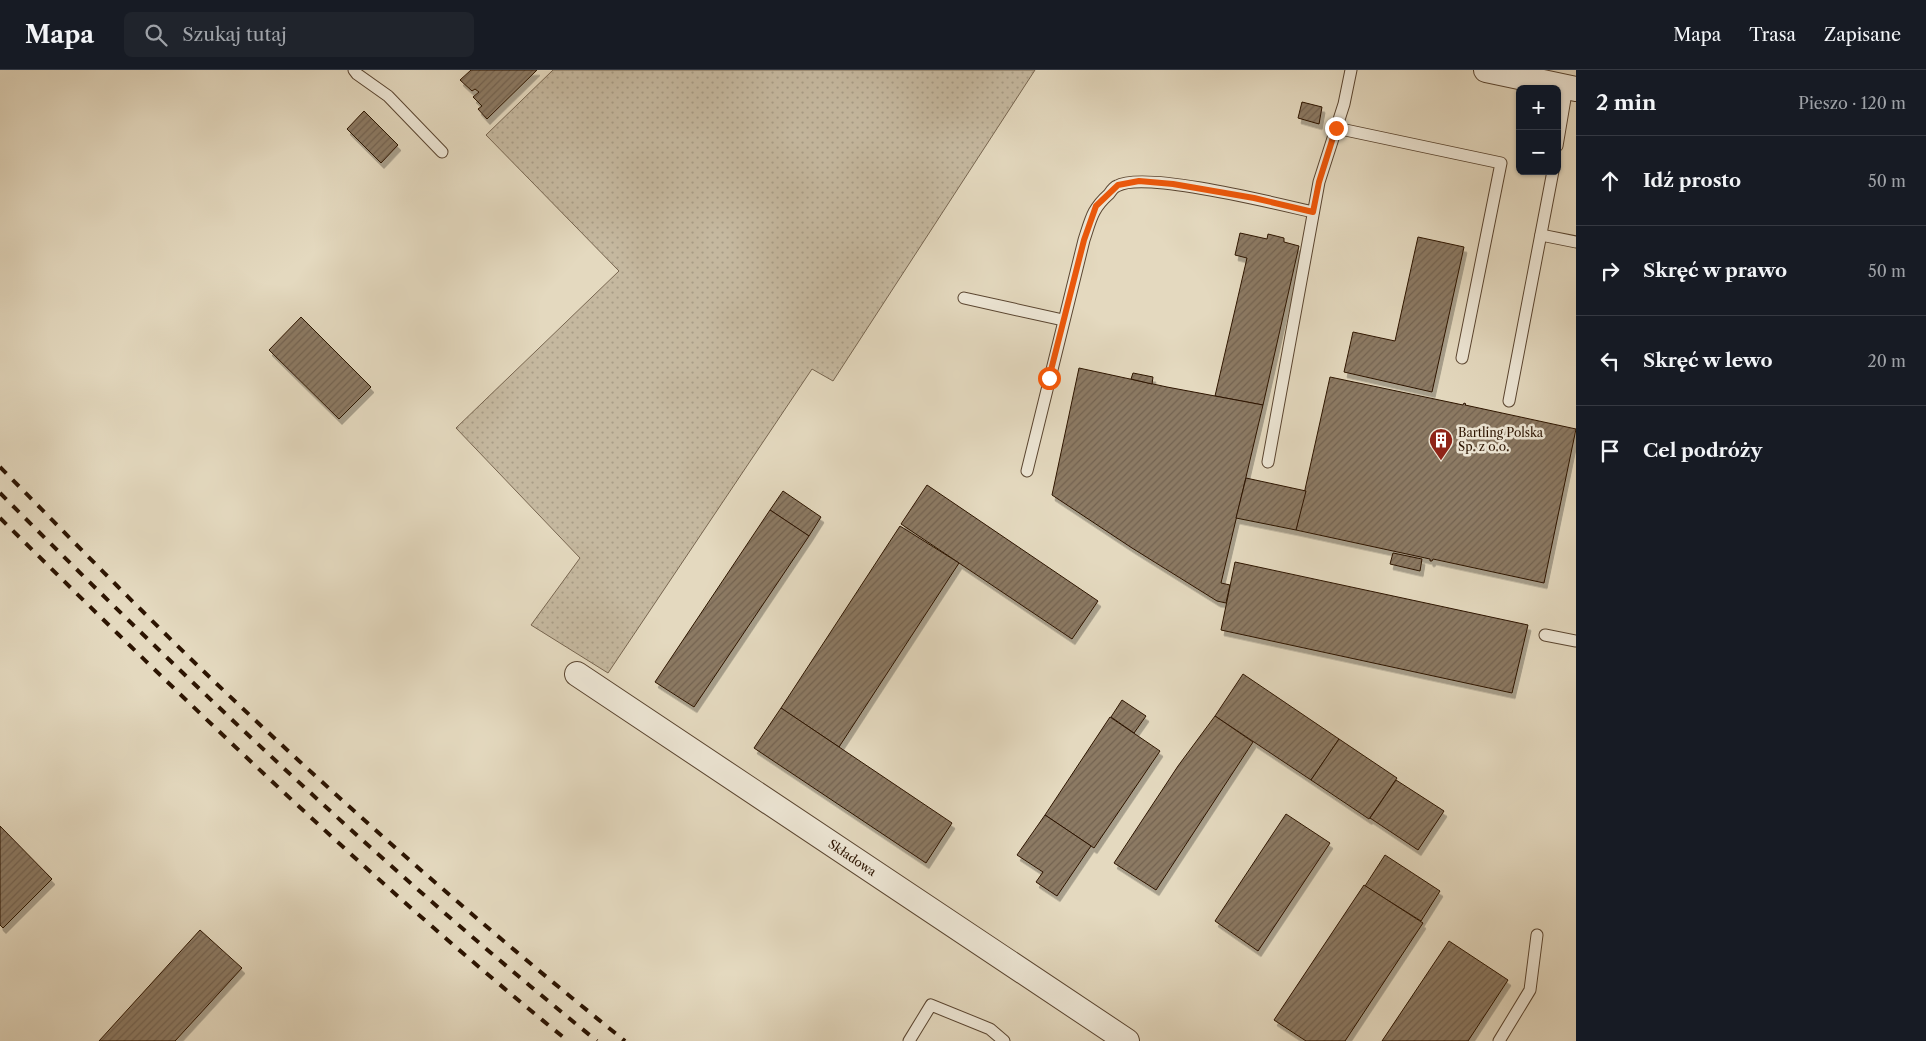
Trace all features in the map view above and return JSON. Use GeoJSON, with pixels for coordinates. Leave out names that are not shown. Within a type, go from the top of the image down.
{"type":"FeatureCollection","features":[{"type":"Feature","properties":{"kind":"street"},"geometry":{"type":"LineString","coordinates":[[1486,70],[1571,88]]}},
{"type":"Feature","properties":{"kind":"street","name":"Składowa"},"geometry":{"type":"LineString","coordinates":[[577,674],[1127,1041]]}},
{"type":"Feature","properties":{"kind":"lane"},"geometry":{"type":"LineString","coordinates":[[354,70],[388,96],[442,152]]}},
{"type":"Feature","properties":{"kind":"lane"},"geometry":{"type":"LineString","coordinates":[[1268,462],[1319,182],[1344,104],[1351,70]]}},
{"type":"Feature","properties":{"kind":"lane"},"geometry":{"type":"LineString","coordinates":[[1561,130],[1571,88]]}},
{"type":"Feature","properties":{"kind":"lane"},"geometry":{"type":"LineString","coordinates":[[1336,128],[1501,163],[1462,358]]}},
{"type":"Feature","properties":{"kind":"lane"},"geometry":{"type":"LineString","coordinates":[[1509,401],[1552,175]]}},
{"type":"Feature","properties":{"kind":"lane"},"geometry":{"type":"LineString","coordinates":[[1026,471],[1084,240],[1096,206],[1118,185],[1139,181],[1173,184],[1254,198],[1313,212]]}},
{"type":"Feature","properties":{"kind":"lane"},"geometry":{"type":"LineString","coordinates":[[1541,235],[1576,242]]}},
{"type":"Feature","properties":{"kind":"lane"},"geometry":{"type":"LineString","coordinates":[[964,298],[1063,320]]}},
{"type":"Feature","properties":{"kind":"lane"},"geometry":{"type":"LineString","coordinates":[[1545,635],[1576,641]]}},
{"type":"Feature","properties":{"kind":"lane"},"geometry":{"type":"LineString","coordinates":[[1499,1041],[1530,990],[1537,935]]}},
{"type":"Feature","properties":{"kind":"lane"},"geometry":{"type":"LineString","coordinates":[[909,1041],[931,1005],[990,1029],[1004,1041]]}},
{"type":"Feature","properties":{"kind":"shaded area"},"geometry":{"type":"Polygon","coordinates":[[[553,70],[1035,70],[833,381],[812,369],[608,673],[531,625],[580,558],[456,428],[619,271],[486,135],[553,70]]]}},
{"type":"Feature","properties":{"kind":"building"},"geometry":{"type":"Polygon","coordinates":[[[471,70],[537,70],[487,119],[478,109],[482,106],[473,97],[479,92],[475,89],[472,91],[460,80],[471,70]]]}},
{"type":"Feature","properties":{"kind":"building"},"geometry":{"type":"Polygon","coordinates":[[[1302,102],[1322,107],[1319,124],[1298,118],[1302,102]]]}},
{"type":"Feature","properties":{"kind":"building"},"geometry":{"type":"Polygon","coordinates":[[[364,111],[398,145],[381,163],[347,129],[364,111]]]}},
{"type":"Feature","properties":{"kind":"building"},"geometry":{"type":"Polygon","coordinates":[[[1240,233],[1267,239],[1268,234],[1284,238],[1284,242],[1299,246],[1263,405],[1215,396],[1247,258],[1235,255],[1240,233]]]}},
{"type":"Feature","properties":{"kind":"building"},"geometry":{"type":"Polygon","coordinates":[[[1418,237],[1464,247],[1432,392],[1344,372],[1353,332],[1395,341],[1418,237]]]}},
{"type":"Feature","properties":{"kind":"building"},"geometry":{"type":"Polygon","coordinates":[[[301,317],[371,387],[339,419],[269,350],[301,317]]]}},
{"type":"Feature","properties":{"kind":"building"},"geometry":{"type":"Polygon","coordinates":[[[1079,368],[1263,405],[1221,583],[1230,585],[1226,603],[1217,601],[1052,495],[1079,368]]]}},
{"type":"Feature","properties":{"kind":"building"},"geometry":{"type":"Polygon","coordinates":[[[1133,373],[1153,377],[1152,384],[1131,379],[1133,373]]]}},
{"type":"Feature","properties":{"kind":"building","name":"Bartling Polska Sp. z o.o."},"geometry":{"type":"Polygon","coordinates":[[[1330,377],[1463,405],[1464,403],[1465,405],[1576,429],[1544,583],[1433,559],[1430,561],[1430,559],[1296,530],[1330,377]]]}},
{"type":"Feature","properties":{"kind":"building"},"geometry":{"type":"Polygon","coordinates":[[[1246,478],[1306,491],[1296,530],[1236,518],[1246,478]]]}},
{"type":"Feature","properties":{"kind":"building"},"geometry":{"type":"Polygon","coordinates":[[[927,485],[1098,601],[1072,639],[901,524],[927,485]]]}},
{"type":"Feature","properties":{"kind":"building"},"geometry":{"type":"Polygon","coordinates":[[[783,491],[821,517],[809,536],[770,510],[783,491]]]}},
{"type":"Feature","properties":{"kind":"building"},"geometry":{"type":"Polygon","coordinates":[[[770,510],[809,536],[694,707],[655,682],[770,510]]]}},
{"type":"Feature","properties":{"kind":"building"},"geometry":{"type":"Polygon","coordinates":[[[900,526],[959,563],[839,747],[781,708],[900,526]]]}},
{"type":"Feature","properties":{"kind":"building"},"geometry":{"type":"Polygon","coordinates":[[[1393,553],[1422,559],[1420,571],[1390,564],[1393,553]]]}},
{"type":"Feature","properties":{"kind":"building"},"geometry":{"type":"Polygon","coordinates":[[[1235,562],[1528,625],[1512,693],[1221,630],[1235,562]]]}},
{"type":"Feature","properties":{"kind":"building"},"geometry":{"type":"Polygon","coordinates":[[[1243,674],[1339,739],[1311,780],[1215,716],[1243,674]]]}},
{"type":"Feature","properties":{"kind":"building"},"geometry":{"type":"Polygon","coordinates":[[[1122,700],[1146,716],[1134,733],[1111,717],[1122,700]]]}},
{"type":"Feature","properties":{"kind":"building"},"geometry":{"type":"Polygon","coordinates":[[[781,708],[952,823],[926,863],[754,748],[781,708]]]}},
{"type":"Feature","properties":{"kind":"building"},"geometry":{"type":"Polygon","coordinates":[[[1215,716],[1253,742],[1156,890],[1114,863],[1178,766],[1215,716]]]}},
{"type":"Feature","properties":{"kind":"building"},"geometry":{"type":"Polygon","coordinates":[[[1110,717],[1160,751],[1094,848],[1045,815],[1110,717]]]}},
{"type":"Feature","properties":{"kind":"building"},"geometry":{"type":"Polygon","coordinates":[[[1339,739],[1397,778],[1369,819],[1311,780],[1339,739]]]}},
{"type":"Feature","properties":{"kind":"building"},"geometry":{"type":"Polygon","coordinates":[[[1396,780],[1444,811],[1418,850],[1370,818],[1396,780]]]}},
{"type":"Feature","properties":{"kind":"building"},"geometry":{"type":"Polygon","coordinates":[[[1286,814],[1330,843],[1258,951],[1215,921],[1286,814]]]}},
{"type":"Feature","properties":{"kind":"building"},"geometry":{"type":"Polygon","coordinates":[[[1045,815],[1091,846],[1057,896],[1036,882],[1043,872],[1017,855],[1045,815]]]}},
{"type":"Feature","properties":{"kind":"building"},"geometry":{"type":"Polygon","coordinates":[[[0,826],[52,879],[3,928],[0,925],[0,826]]]}},
{"type":"Feature","properties":{"kind":"building"},"geometry":{"type":"Polygon","coordinates":[[[1385,855],[1440,891],[1421,921],[1365,886],[1385,855]]]}},
{"type":"Feature","properties":{"kind":"building"},"geometry":{"type":"Polygon","coordinates":[[[1364,885],[1423,923],[1345,1041],[1306,1041],[1274,1020],[1364,885]]]}},
{"type":"Feature","properties":{"kind":"building"},"geometry":{"type":"Polygon","coordinates":[[[200,930],[242,968],[175,1041],[99,1041],[200,930]]]}},
{"type":"Feature","properties":{"kind":"building"},"geometry":{"type":"Polygon","coordinates":[[[1449,941],[1508,980],[1468,1041],[1382,1041],[1449,941]]]}},
{"type":"Feature","properties":{"kind":"railway"},"geometry":{"type":"LineString","coordinates":[[0,467],[178,647],[286,749],[429,877],[625,1041]]}},
{"type":"Feature","properties":{"kind":"railway"},"geometry":{"type":"LineString","coordinates":[[0,493],[144,636],[366,844],[519,977],[597,1041]]}},
{"type":"Feature","properties":{"kind":"railway"},"geometry":{"type":"LineString","coordinates":[[0,518],[278,787],[421,916],[568,1041]]}},
{"type":"Feature","properties":{"kind":"place","name":"Bartling Polska Sp. z o.o."},"geometry":{"type":"Point","coordinates":[1441,461]}},
{"type":"Feature","properties":{"kind":"route"},"geometry":{"type":"LineString","coordinates":[[1049,378],[1084,240],[1096,206],[1118,185],[1139,181],[1173,184],[1254,198],[1313,212],[1319,182],[1336,128]]}}]}
